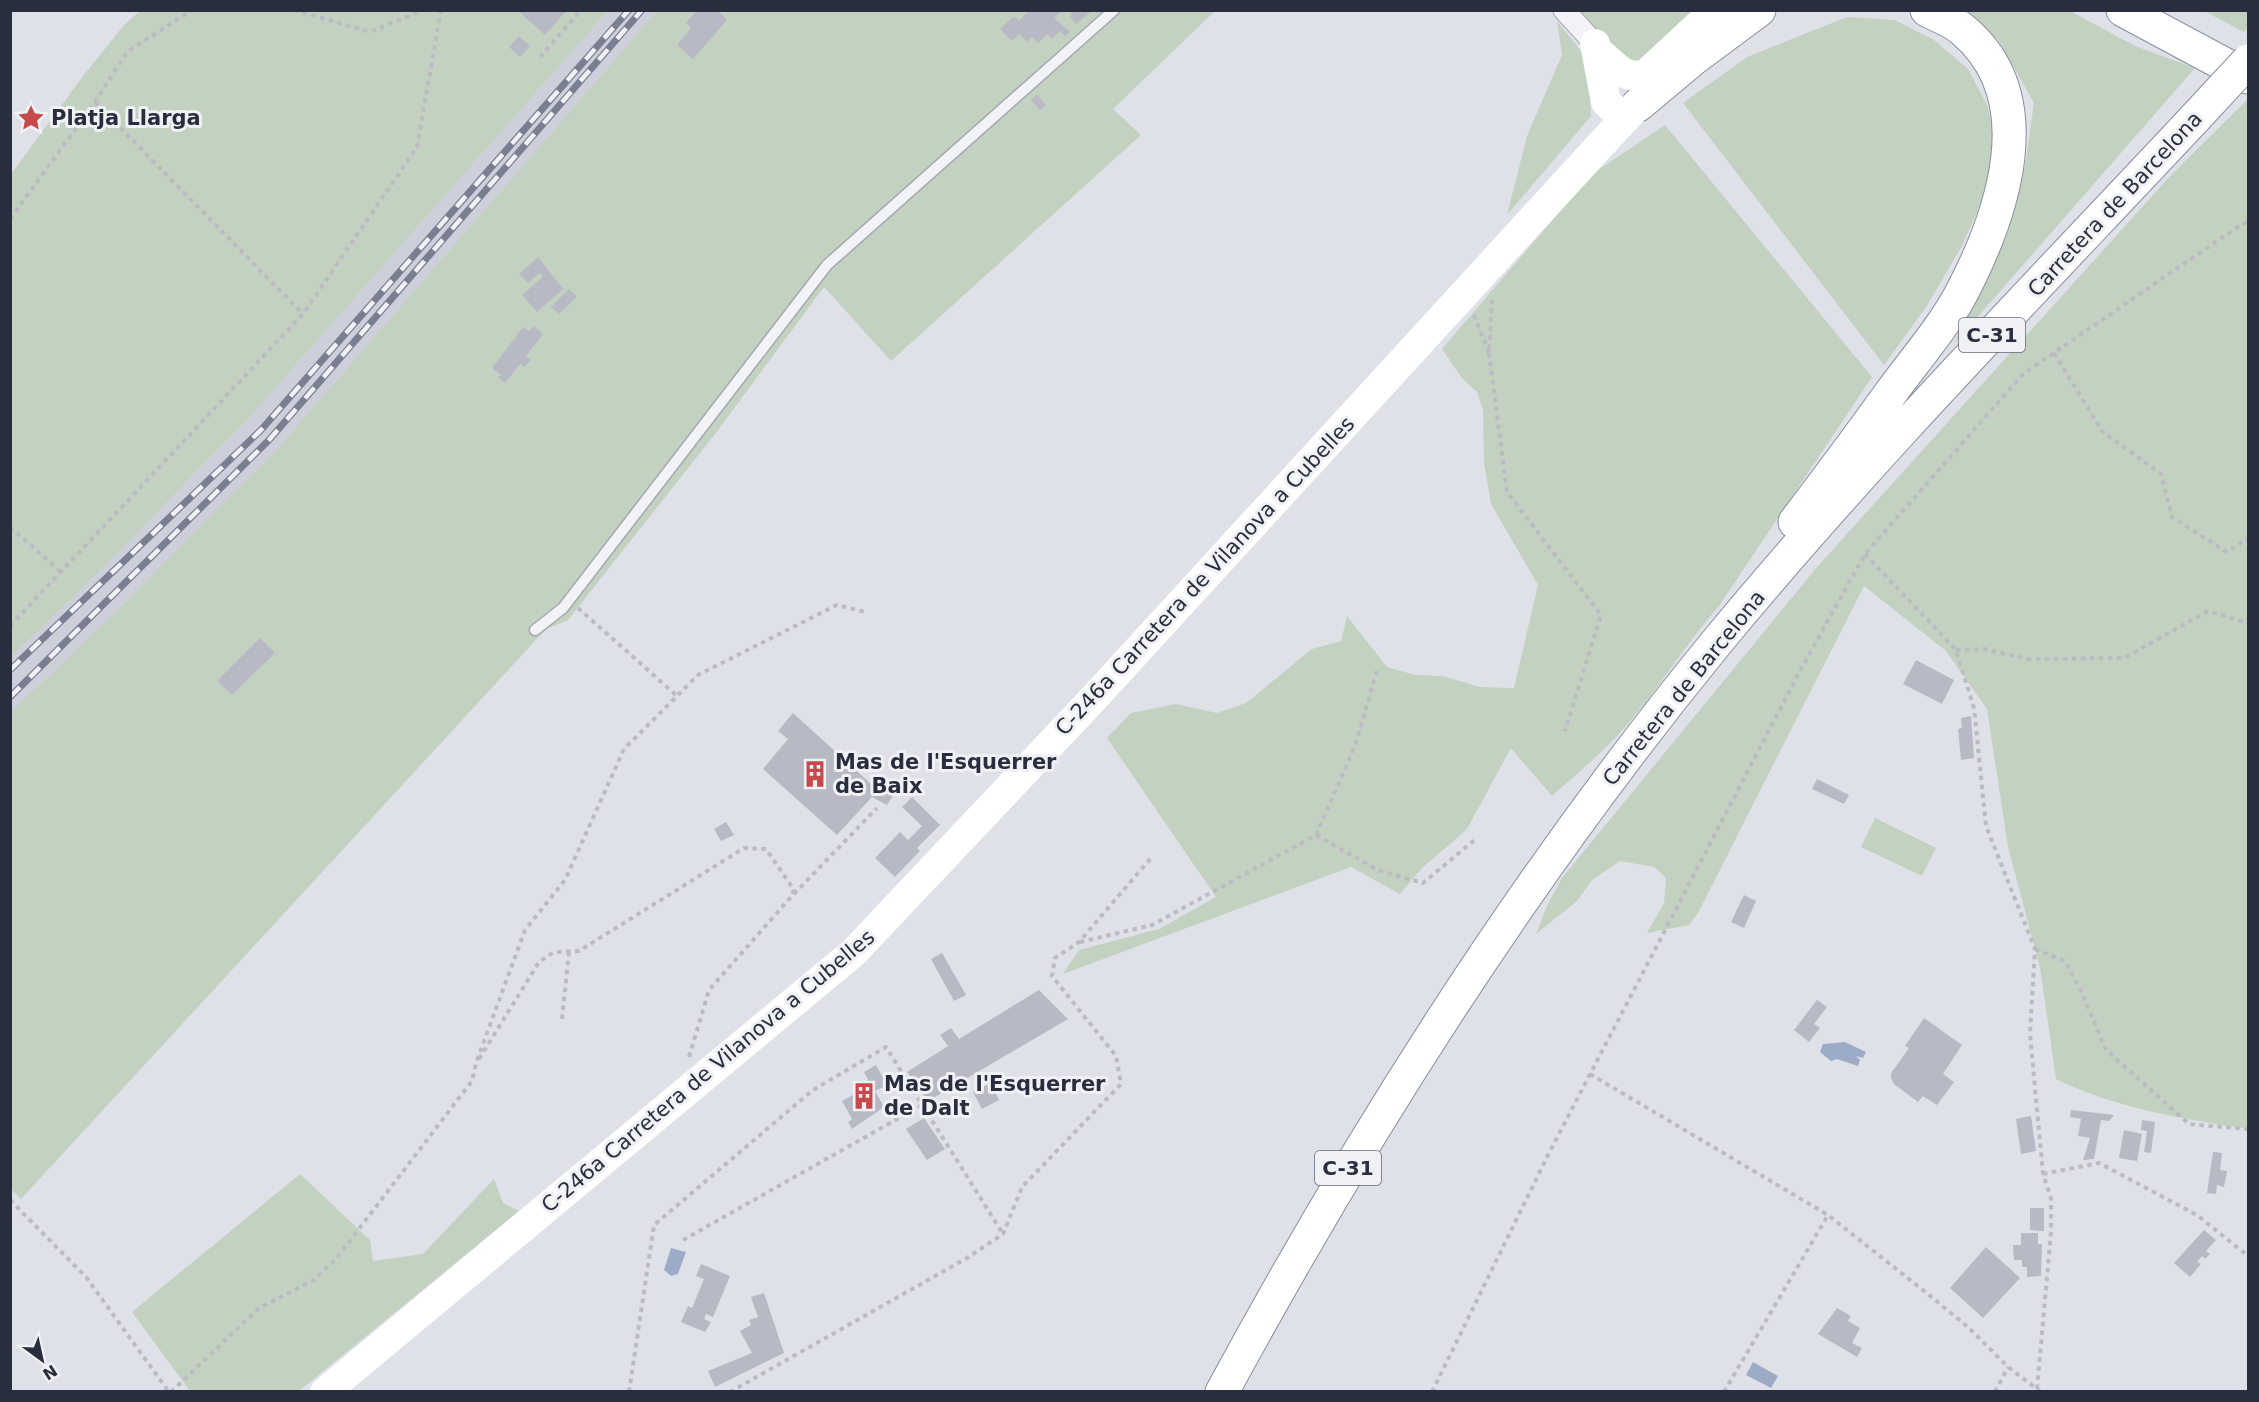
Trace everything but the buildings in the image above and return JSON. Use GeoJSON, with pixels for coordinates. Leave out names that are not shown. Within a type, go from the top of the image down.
{"type":"FeatureCollection","features":[{"type":"Feature","properties":{"kind":"highway"},"geometry":{"type":"LineString","coordinates":[[1633,110],[1693,58],[1723,20],[1779,10]]}},
{"type":"Feature","properties":{"kind":"highway"},"geometry":{"type":"LineString","coordinates":[[1716,644],[1773,550],[1960,296],[1987,240],[2003,192],[2010,146],[2005,94],[1989,60],[1962,29],[1927,10]]}},
{"type":"Feature","properties":{"kind":"highway"},"geometry":{"type":"LineString","coordinates":[[2124,10],[2248,77]]}},
{"type":"Feature","properties":{"kind":"highway","name":"Carretera de Barcelona"},"geometry":{"type":"LineString","coordinates":[[1222,1392],[1300,1248],[1443,1017],[1527,892],[1716,644],[1942,387],[2248,61]]}},
{"type":"Feature","properties":{"kind":"main road"},"geometry":{"type":"LineString","coordinates":[[1599,50],[1624,75],[1633,78],[1645,75],[1723,20]]}},
{"type":"Feature","properties":{"kind":"main road","name":"C-246a Carretera de Vilanova a Cubelles"},"geometry":{"type":"LineString","coordinates":[[325,1392],[854,952],[1093,699],[1633,110],[1723,20]]}},
{"type":"Feature","properties":{"kind":"main road"},"geometry":{"type":"LineString","coordinates":[[1594,152],[1601,89],[1599,50]]}},
{"type":"Feature","properties":{"kind":"main road"},"geometry":{"type":"LineString","coordinates":[[1599,50],[1633,110]]}},
{"type":"Feature","properties":{"kind":"main road"},"geometry":{"type":"LineString","coordinates":[[1601,89],[1606,102],[1612,108],[1633,110]]}},
{"type":"Feature","properties":{"kind":"street"},"geometry":{"type":"LineString","coordinates":[[1564,10],[1599,50]]}},
{"type":"Feature","properties":{"kind":"lane"},"geometry":{"type":"LineString","coordinates":[[535,630],[563,609],[827,265],[1114,10]]}},
{"type":"Feature","properties":{"kind":"path"},"geometry":{"type":"LineString","coordinates":[[10,219],[95,102],[127,52],[192,10]]}},
{"type":"Feature","properties":{"kind":"path"},"geometry":{"type":"LineString","coordinates":[[294,10],[370,32],[423,10]]}},
{"type":"Feature","properties":{"kind":"path"},"geometry":{"type":"LineString","coordinates":[[10,626],[303,314],[417,147],[441,10]]}},
{"type":"Feature","properties":{"kind":"path"},"geometry":{"type":"LineString","coordinates":[[540,57],[581,10]]}},
{"type":"Feature","properties":{"kind":"path"},"geometry":{"type":"LineString","coordinates":[[95,102],[303,314]]}},
{"type":"Feature","properties":{"kind":"path"},"geometry":{"type":"LineString","coordinates":[[1431,1392],[1590,1074],[1800,671],[1865,554],[2023,374],[2248,222]]}},
{"type":"Feature","properties":{"kind":"path"},"geometry":{"type":"LineString","coordinates":[[1494,260],[1489,354],[1507,492],[1601,615],[1565,731]]}},
{"type":"Feature","properties":{"kind":"path"},"geometry":{"type":"LineString","coordinates":[[1465,292],[1489,354]]}},
{"type":"Feature","properties":{"kind":"path"},"geometry":{"type":"LineString","coordinates":[[2054,353],[2102,431],[2161,474],[2172,517],[2227,552],[2248,538]]}},
{"type":"Feature","properties":{"kind":"path"},"geometry":{"type":"LineString","coordinates":[[10,527],[61,572]]}},
{"type":"Feature","properties":{"kind":"path"},"geometry":{"type":"LineString","coordinates":[[1865,554],[1956,650],[1974,708],[1986,826],[2035,950],[2030,1034],[2043,1174],[2051,1198],[2051,1232],[2039,1390]]}},
{"type":"Feature","properties":{"kind":"path"},"geometry":{"type":"LineString","coordinates":[[569,600],[676,695]]}},
{"type":"Feature","properties":{"kind":"path"},"geometry":{"type":"LineString","coordinates":[[10,1200],[86,1277],[170,1392],[259,1308],[314,1280],[336,1259],[472,1081],[476,1063],[525,930],[565,880],[624,749],[698,675],[837,605],[865,612]]}},
{"type":"Feature","properties":{"kind":"path"},"geometry":{"type":"LineString","coordinates":[[1956,650],[1984,648],[2028,659],[2124,658],[2208,611],[2248,623]]}},
{"type":"Feature","properties":{"kind":"path"},"geometry":{"type":"LineString","coordinates":[[1079,942],[1152,925],[1316,835],[1355,746],[1378,667]]}},
{"type":"Feature","properties":{"kind":"path"},"geometry":{"type":"LineString","coordinates":[[688,1062],[709,990],[791,897],[877,808]]}},
{"type":"Feature","properties":{"kind":"path"},"geometry":{"type":"LineString","coordinates":[[1316,835],[1378,870],[1423,883],[1477,838]]}},
{"type":"Feature","properties":{"kind":"path"},"geometry":{"type":"LineString","coordinates":[[476,1063],[489,1046],[539,962],[554,952],[579,951],[744,848],[766,849],[794,890],[791,897]]}},
{"type":"Feature","properties":{"kind":"path"},"geometry":{"type":"LineString","coordinates":[[730,1392],[967,1258],[1002,1234],[1022,1187],[1121,1084],[1116,1056],[1052,976],[1055,958],[1079,942],[1151,858]]}},
{"type":"Feature","properties":{"kind":"path"},"geometry":{"type":"LineString","coordinates":[[2035,950],[2065,961],[2106,1050],[2189,1124],[2248,1129]]}},
{"type":"Feature","properties":{"kind":"path"},"geometry":{"type":"LineString","coordinates":[[562,1019],[569,952]]}},
{"type":"Feature","properties":{"kind":"path"},"geometry":{"type":"LineString","coordinates":[[629,1392],[654,1225],[813,1090],[886,1047],[1002,1234]]}},
{"type":"Feature","properties":{"kind":"path"},"geometry":{"type":"LineString","coordinates":[[1590,1074],[1828,1215],[1968,1327],[2008,1367],[2039,1390]]}},
{"type":"Feature","properties":{"kind":"path"},"geometry":{"type":"LineString","coordinates":[[683,1240],[922,1105]]}},
{"type":"Feature","properties":{"kind":"path"},"geometry":{"type":"LineString","coordinates":[[2043,1174],[2099,1164],[2197,1215],[2248,1256]]}},
{"type":"Feature","properties":{"kind":"path"},"geometry":{"type":"LineString","coordinates":[[1724,1392],[1828,1215]]}},
{"type":"Feature","properties":{"kind":"path"},"geometry":{"type":"LineString","coordinates":[[1995,1392],[2008,1367]]}},
{"type":"Feature","properties":{"kind":"shaded area"},"geometry":{"type":"Polygon","coordinates":[[[608,11],[657,11],[276,450],[11,713],[11,657],[86,585],[249,418],[608,11]]]}},
{"type":"Feature","properties":{"kind":"green space"},"geometry":{"type":"Polygon","coordinates":[[[141,10],[608,11],[249,418],[86,585],[11,657],[11,174],[83,76],[124,25],[141,10]]]}},
{"type":"Feature","properties":{"kind":"green space"},"geometry":{"type":"Polygon","coordinates":[[[657,11],[1215,11],[1113,109],[1141,135],[891,361],[824,287],[715,434],[568,620],[546,629],[21,1199],[10,1188],[10,713],[113,614],[276,450],[657,11]]]}},
{"type":"Feature","properties":{"kind":"green space"},"geometry":{"type":"Polygon","coordinates":[[[1577,11],[1695,11],[1636,71],[1577,11]]]}},
{"type":"Feature","properties":{"kind":"green space"},"geometry":{"type":"Polygon","coordinates":[[[1962,11],[2070,11],[2135,46],[2195,68],[1954,344],[2025,166],[2034,103],[1998,40],[1962,11]]]}},
{"type":"Feature","properties":{"kind":"green space"},"geometry":{"type":"Polygon","coordinates":[[[2204,11],[2248,11],[2248,27],[2244,32],[2204,11]]]}},
{"type":"Feature","properties":{"kind":"green space"},"geometry":{"type":"Polygon","coordinates":[[[1847,17],[1895,20],[1934,40],[1968,69],[1988,107],[1995,143],[1985,194],[1962,246],[1926,307],[1884,365],[1683,103],[1747,57],[1847,17]]]}},
{"type":"Feature","properties":{"kind":"green space"},"geometry":{"type":"Polygon","coordinates":[[[1557,21],[1588,60],[1591,116],[1507,215],[1527,136],[1562,55],[1557,21]]]}},
{"type":"Feature","properties":{"kind":"green space"},"geometry":{"type":"Polygon","coordinates":[[[2248,99],[2248,1129],[2126,1105],[2056,1079],[2040,968],[2008,847],[1987,709],[1946,651],[1864,586],[1698,913],[1689,925],[1647,933],[1664,903],[1666,878],[1654,867],[1620,861],[1592,880],[1577,901],[1536,934],[1547,906],[1562,878],[1817,567],[2172,174],[2248,99]]]}},
{"type":"Feature","properties":{"kind":"green space"},"geometry":{"type":"Polygon","coordinates":[[[1665,125],[1872,377],[1719,606],[1616,737],[1552,796],[1511,748],[1467,829],[1421,869],[1400,894],[1351,867],[1063,974],[1079,950],[1159,929],[1216,897],[1107,738],[1131,713],[1176,704],[1217,713],[1246,703],[1312,649],[1341,641],[1347,616],[1387,667],[1415,675],[1443,676],[1480,687],[1514,688],[1538,585],[1491,504],[1484,462],[1483,410],[1477,392],[1462,378],[1442,349],[1591,175],[1665,125]]]}},
{"type":"Feature","properties":{"kind":"green space"},"geometry":{"type":"Polygon","coordinates":[[[1875,818],[1936,848],[1922,876],[1861,847],[1875,818]]]}},
{"type":"Feature","properties":{"kind":"green space"},"geometry":{"type":"Polygon","coordinates":[[[300,1174],[370,1240],[373,1261],[423,1254],[494,1179],[503,1203],[519,1211],[299,1391],[190,1391],[132,1312],[300,1174]]]}},
{"type":"Feature","properties":{"kind":"water"},"geometry":{"type":"Polygon","coordinates":[[[1845,1042],[1866,1052],[1863,1058],[1856,1056],[1860,1060],[1858,1066],[1837,1059],[1831,1061],[1820,1052],[1823,1044],[1845,1042]]]}},
{"type":"Feature","properties":{"kind":"water"},"geometry":{"type":"Polygon","coordinates":[[[671,1248],[686,1252],[678,1274],[671,1276],[664,1270],[671,1248]]]}},
{"type":"Feature","properties":{"kind":"water"},"geometry":{"type":"Polygon","coordinates":[[[1753,1362],[1778,1376],[1771,1388],[1746,1375],[1753,1362]]]}},
{"type":"Feature","properties":{"kind":"railway"},"geometry":{"type":"LineString","coordinates":[[10,670],[261,430],[629,10]]}},
{"type":"Feature","properties":{"kind":"railway"},"geometry":{"type":"LineString","coordinates":[[10,697],[269,440],[642,10]]}},
{"type":"Feature","properties":{"kind":"place","name":"Platja Llarga"},"geometry":{"type":"Point","coordinates":[31,118]}},
{"type":"Feature","properties":{"kind":"place","name":"Mas de l'Esquerrer de Baix"},"geometry":{"type":"Point","coordinates":[815,774]}},
{"type":"Feature","properties":{"kind":"place","name":"Mas de l'Esquerrer de Dalt"},"geometry":{"type":"Point","coordinates":[864,1096]}}]}
